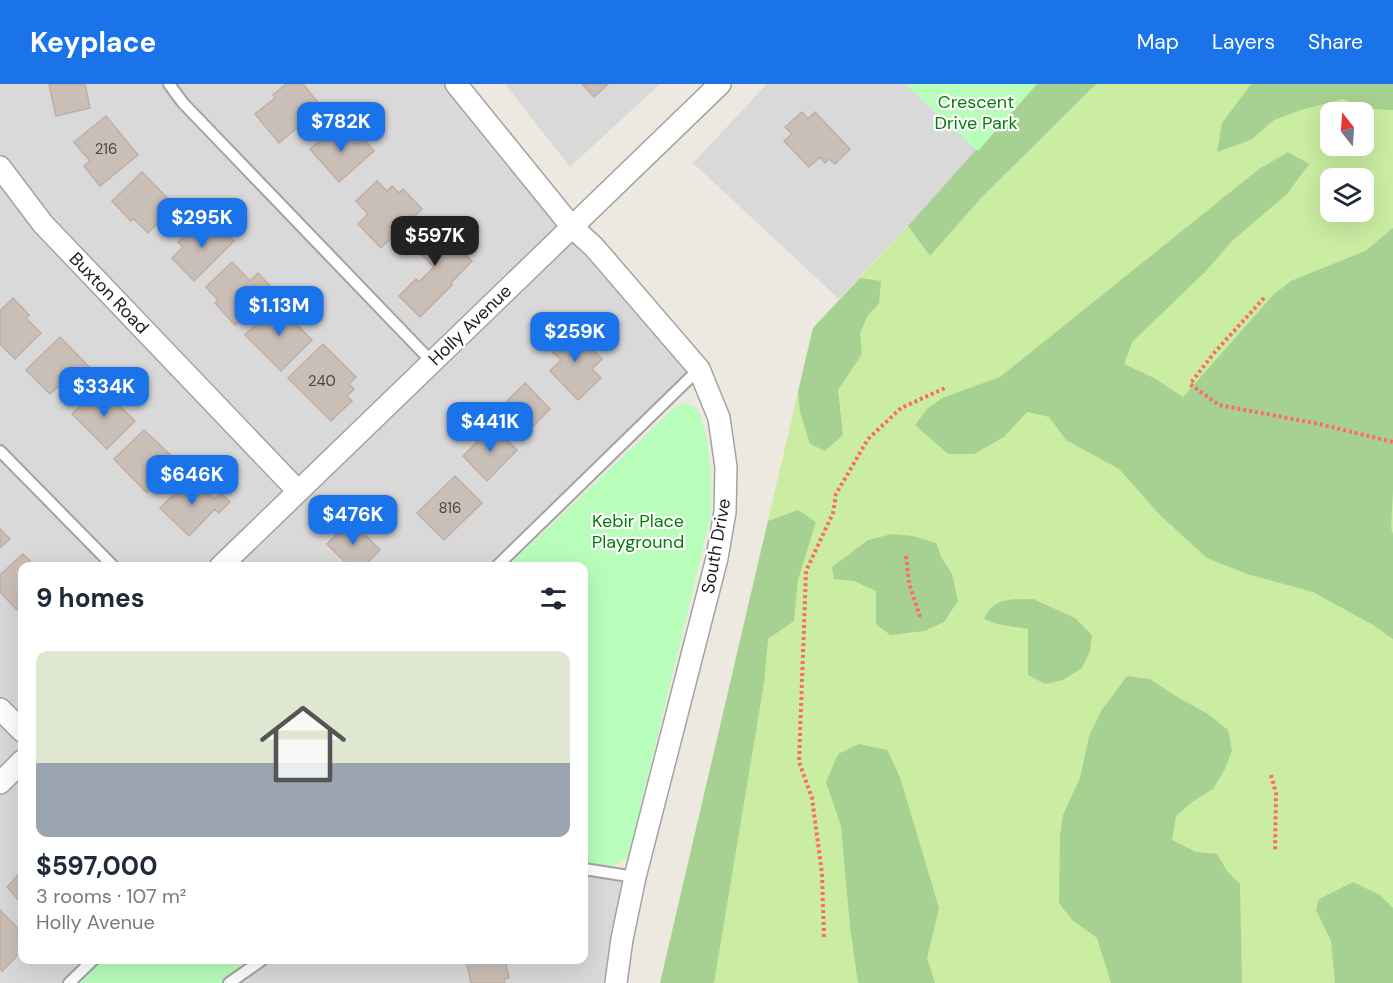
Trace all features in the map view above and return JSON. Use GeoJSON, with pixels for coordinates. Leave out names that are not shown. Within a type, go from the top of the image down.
{"type":"FeatureCollection","features":[{"type":"Feature","properties":{"kind":"street","name":"South Drive"},"geometry":{"type":"LineString","coordinates":[[456,84],[572,227],[594,247],[699,369],[719,418],[726,467],[725,512],[717,558],[635,878],[622,939],[616,983]]}},
{"type":"Feature","properties":{"kind":"street","name":"Holly Avenue"},"geometry":{"type":"LineString","coordinates":[[225,562],[720,84]]}},
{"type":"Feature","properties":{"kind":"street","name":"Buxton Road"},"geometry":{"type":"LineString","coordinates":[[0,167],[43,224],[298,491]]}},
{"type":"Feature","properties":{"kind":"street"},"geometry":{"type":"LineString","coordinates":[[0,709],[18,727]]}},
{"type":"Feature","properties":{"kind":"street"},"geometry":{"type":"LineString","coordinates":[[0,783],[18,765]]}},
{"type":"Feature","properties":{"kind":"lane"},"geometry":{"type":"LineString","coordinates":[[169,84],[183,103],[432,362]]}},
{"type":"Feature","properties":{"kind":"lane"},"geometry":{"type":"LineString","coordinates":[[501,562],[699,369]]}},
{"type":"Feature","properties":{"kind":"lane"},"geometry":{"type":"LineString","coordinates":[[0,451],[109,562]]}},
{"type":"Feature","properties":{"kind":"lane"},"geometry":{"type":"LineString","coordinates":[[588,870],[635,878]]}},
{"type":"Feature","properties":{"kind":"lane"},"geometry":{"type":"LineString","coordinates":[[69,983],[89,964]]}},
{"type":"Feature","properties":{"kind":"lane"},"geometry":{"type":"LineString","coordinates":[[229,983],[256,964]]}},
{"type":"Feature","properties":{"kind":"path"},"geometry":{"type":"LineString","coordinates":[[1264,298],[1214,353],[1190,384],[1219,405],[1319,424],[1393,442]]}},
{"type":"Feature","properties":{"kind":"path"},"geometry":{"type":"LineString","coordinates":[[825,937],[822,874],[812,798],[799,762],[806,571],[833,513],[836,494],[868,439],[901,408],[945,388]]}},
{"type":"Feature","properties":{"kind":"path"},"geometry":{"type":"LineString","coordinates":[[906,556],[909,583],[920,617]]}},
{"type":"Feature","properties":{"kind":"path"},"geometry":{"type":"LineString","coordinates":[[1271,775],[1276,793],[1275,851]]}},
{"type":"Feature","properties":{"kind":"shaded area"},"geometry":{"type":"Polygon","coordinates":[[[0,84],[451,84],[699,369],[501,562],[18,562],[18,964],[89,964],[69,983],[0,983],[0,84]]]}},
{"type":"Feature","properties":{"kind":"shaded area"},"geometry":{"type":"Polygon","coordinates":[[[505,84],[660,84],[570,167],[505,84]]]}},
{"type":"Feature","properties":{"kind":"shaded area"},"geometry":{"type":"Polygon","coordinates":[[[767,84],[905,84],[978,151],[839,299],[693,163],[767,84]]]}},
{"type":"Feature","properties":{"kind":"shaded area"},"geometry":{"type":"Polygon","coordinates":[[[588,870],[636,876],[616,983],[229,983],[256,964],[588,964],[588,870]]]}},
{"type":"Feature","properties":{"kind":"green space","name":"Crescent Drive Park"},"geometry":{"type":"Polygon","coordinates":[[[905,84],[1037,84],[978,151],[905,84]]]}},
{"type":"Feature","properties":{"kind":"green space"},"geometry":{"type":"Polygon","coordinates":[[[1035,84],[1096,84],[981,198],[930,256],[908,226],[1035,84]]]}},
{"type":"Feature","properties":{"kind":"green space"},"geometry":{"type":"Polygon","coordinates":[[[1037,84],[1393,84],[1393,983],[660,983],[813,328],[978,151],[1037,84]]]}},
{"type":"Feature","properties":{"kind":"green space"},"geometry":{"type":"Polygon","coordinates":[[[1251,84],[1393,84],[1393,110],[1374,109],[1374,102],[1351,102],[1343,99],[1320,102],[1320,105],[1274,120],[1251,140],[1217,152],[1222,123],[1251,84]]]}},
{"type":"Feature","properties":{"kind":"green space"},"geometry":{"type":"Polygon","coordinates":[[[1288,152],[1309,164],[1287,194],[1231,242],[1206,271],[1132,342],[1124,364],[1154,378],[1183,397],[1273,295],[1291,281],[1365,251],[1393,228],[1391,528],[1393,534],[1393,639],[1373,625],[1313,592],[1247,574],[1207,558],[1161,516],[1119,469],[1066,440],[1049,417],[1027,412],[1004,437],[974,454],[948,454],[915,425],[927,409],[942,398],[1000,377],[1259,169],[1288,152]]]}},
{"type":"Feature","properties":{"kind":"green space"},"geometry":{"type":"Polygon","coordinates":[[[860,278],[881,281],[879,304],[868,315],[860,333],[862,354],[838,390],[843,435],[825,451],[810,444],[800,412],[798,392],[813,328],[860,278]]]}},
{"type":"Feature","properties":{"kind":"green space","name":"Kebir Place Playground"},"geometry":{"type":"Polygon","coordinates":[[[685,403],[697,408],[702,421],[711,474],[711,515],[628,858],[603,871],[588,869],[588,562],[512,562],[674,408],[685,403]]]}},
{"type":"Feature","properties":{"kind":"green space"},"geometry":{"type":"Polygon","coordinates":[[[798,510],[816,522],[798,580],[794,621],[768,639],[764,683],[714,983],[660,983],[768,521],[798,510]]]}},
{"type":"Feature","properties":{"kind":"green space"},"geometry":{"type":"Polygon","coordinates":[[[892,534],[913,536],[936,543],[941,557],[952,574],[958,601],[944,622],[924,631],[890,635],[876,624],[876,591],[854,581],[834,579],[832,567],[868,540],[892,534]]]}},
{"type":"Feature","properties":{"kind":"green space"},"geometry":{"type":"Polygon","coordinates":[[[1033,599],[1075,618],[1092,635],[1090,651],[1082,668],[1063,680],[1045,684],[1028,675],[1028,629],[997,624],[984,619],[993,606],[999,603],[1033,599]]]}},
{"type":"Feature","properties":{"kind":"green space"},"geometry":{"type":"Polygon","coordinates":[[[1127,676],[1150,679],[1208,714],[1228,730],[1232,750],[1225,769],[1213,789],[1192,802],[1176,816],[1172,840],[1196,852],[1217,854],[1227,871],[1240,884],[1242,983],[1111,983],[1097,938],[1072,920],[1059,903],[1060,836],[1063,815],[1080,778],[1089,736],[1101,711],[1127,676]]]}},
{"type":"Feature","properties":{"kind":"green space"},"geometry":{"type":"Polygon","coordinates":[[[859,744],[887,750],[900,777],[939,908],[927,958],[935,983],[858,983],[850,927],[841,826],[826,782],[838,754],[859,744]]]}},
{"type":"Feature","properties":{"kind":"green space"},"geometry":{"type":"Polygon","coordinates":[[[1353,882],[1380,895],[1393,908],[1393,983],[1335,983],[1331,941],[1316,910],[1319,899],[1353,882]]]}},
{"type":"Feature","properties":{"kind":"green space"},"geometry":{"type":"Polygon","coordinates":[[[91,964],[256,964],[229,983],[71,983],[91,964]]]}},
{"type":"Feature","properties":{"kind":"building"},"geometry":{"type":"Polygon","coordinates":[[[49,84],[85,84],[90,108],[56,116],[49,84]]]}},
{"type":"Feature","properties":{"kind":"building"},"geometry":{"type":"Polygon","coordinates":[[[286,84],[303,84],[331,119],[308,137],[299,126],[279,143],[255,114],[275,98],[273,95],[286,84]]]}},
{"type":"Feature","properties":{"kind":"building"},"geometry":{"type":"Polygon","coordinates":[[[582,84],[608,84],[594,97],[582,84]]]}},
{"type":"Feature","properties":{"kind":"building"},"geometry":{"type":"Polygon","coordinates":[[[802,112],[808,119],[815,112],[850,149],[835,164],[829,159],[825,163],[820,157],[809,167],[784,141],[792,134],[785,127],[802,112]]]}},
{"type":"Feature","properties":{"kind":"building"},"geometry":{"type":"Polygon","coordinates":[[[106,116],[138,155],[100,186],[84,166],[90,161],[74,142],[106,116]]]}},
{"type":"Feature","properties":{"kind":"building"},"geometry":{"type":"Polygon","coordinates":[[[340,124],[357,144],[363,139],[374,151],[339,182],[310,149],[340,124]]]}},
{"type":"Feature","properties":{"kind":"building"},"geometry":{"type":"Polygon","coordinates":[[[142,172],[175,206],[148,233],[134,219],[131,221],[112,201],[142,172]]]}},
{"type":"Feature","properties":{"kind":"building"},"geometry":{"type":"Polygon","coordinates":[[[377,181],[387,191],[392,186],[399,193],[403,189],[422,209],[381,248],[358,224],[368,214],[356,201],[377,181]]]}},
{"type":"Feature","properties":{"kind":"building"},"geometry":{"type":"Polygon","coordinates":[[[211,218],[234,241],[194,281],[172,258],[183,247],[178,242],[192,229],[196,233],[211,218]]]}},
{"type":"Feature","properties":{"kind":"building"},"geometry":{"type":"Polygon","coordinates":[[[432,220],[449,238],[453,233],[461,242],[457,246],[472,261],[420,317],[399,296],[416,279],[419,282],[434,267],[409,242],[432,220]]]}},
{"type":"Feature","properties":{"kind":"building"},"geometry":{"type":"Polygon","coordinates":[[[232,262],[250,281],[258,273],[273,289],[235,325],[215,303],[218,300],[206,287],[232,262]]]}},
{"type":"Feature","properties":{"kind":"building"},"geometry":{"type":"Polygon","coordinates":[[[13,298],[29,315],[26,318],[41,333],[15,359],[0,344],[0,311],[13,298]]]}},
{"type":"Feature","properties":{"kind":"building"},"geometry":{"type":"Polygon","coordinates":[[[277,304],[312,340],[281,371],[245,335],[277,304]]]}},
{"type":"Feature","properties":{"kind":"building"},"geometry":{"type":"Polygon","coordinates":[[[571,328],[602,359],[592,369],[601,378],[578,400],[550,371],[561,360],[547,347],[560,334],[562,337],[571,328]]]}},
{"type":"Feature","properties":{"kind":"building"},"geometry":{"type":"Polygon","coordinates":[[[60,337],[96,374],[73,398],[60,385],[50,394],[26,370],[60,337]]]}},
{"type":"Feature","properties":{"kind":"building"},"geometry":{"type":"Polygon","coordinates":[[[323,344],[356,377],[349,384],[354,389],[347,396],[352,401],[331,421],[288,378],[323,344]]]}},
{"type":"Feature","properties":{"kind":"building"},"geometry":{"type":"Polygon","coordinates":[[[525,383],[550,409],[530,429],[504,404],[525,383]]]}},
{"type":"Feature","properties":{"kind":"building"},"geometry":{"type":"Polygon","coordinates":[[[100,387],[135,421],[107,449],[72,414],[100,387]]]}},
{"type":"Feature","properties":{"kind":"building"},"geometry":{"type":"Polygon","coordinates":[[[493,426],[517,450],[487,481],[463,456],[493,426]]]}},
{"type":"Feature","properties":{"kind":"building"},"geometry":{"type":"Polygon","coordinates":[[[144,430],[179,463],[147,493],[114,459],[144,430]]]}},
{"type":"Feature","properties":{"kind":"building"},"geometry":{"type":"Polygon","coordinates":[[[455,476],[482,503],[444,540],[417,513],[455,476]]]}},
{"type":"Feature","properties":{"kind":"building"},"geometry":{"type":"Polygon","coordinates":[[[191,477],[214,499],[221,493],[230,502],[219,513],[215,509],[189,536],[160,508],[191,477]]]}},
{"type":"Feature","properties":{"kind":"building"},"geometry":{"type":"Polygon","coordinates":[[[351,520],[380,550],[368,562],[345,562],[327,544],[351,520]]]}},
{"type":"Feature","properties":{"kind":"building"},"geometry":{"type":"Polygon","coordinates":[[[0,529],[10,539],[0,548],[0,529]]]}},
{"type":"Feature","properties":{"kind":"building"},"geometry":{"type":"Polygon","coordinates":[[[23,554],[31,562],[18,562],[17,610],[0,592],[0,575],[23,554]]]}},
{"type":"Feature","properties":{"kind":"building"},"geometry":{"type":"Polygon","coordinates":[[[18,875],[18,899],[7,887],[18,875]]]}},
{"type":"Feature","properties":{"kind":"building"},"geometry":{"type":"Polygon","coordinates":[[[0,910],[18,929],[18,955],[2,971],[0,968],[0,910]]]}},
{"type":"Feature","properties":{"kind":"building"},"geometry":{"type":"Polygon","coordinates":[[[467,964],[506,964],[509,978],[504,979],[505,983],[471,983],[467,964]]]}}]}
